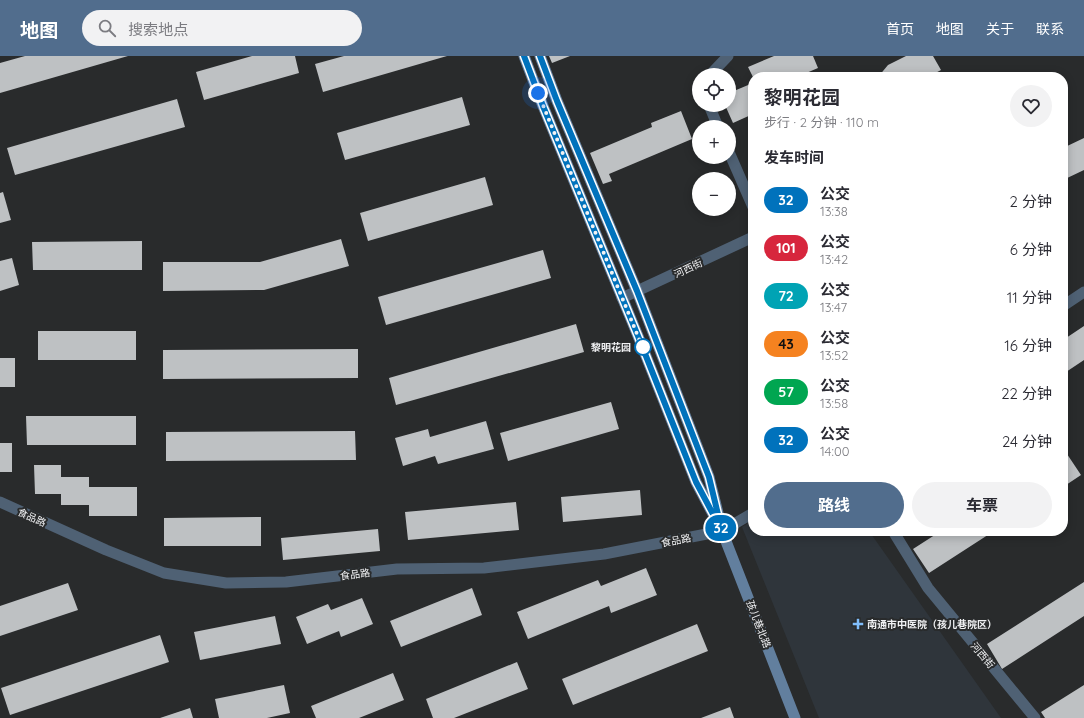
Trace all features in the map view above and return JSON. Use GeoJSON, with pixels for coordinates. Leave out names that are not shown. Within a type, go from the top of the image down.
{"type":"FeatureCollection","features":[{"type":"Feature","properties":{"kind":"main road","name":"孩儿巷北路"},"geometry":{"type":"LineString","coordinates":[[524,56],[696,482],[722,531],[795,718]]}},
{"type":"Feature","properties":{"kind":"main road","name":"孩儿巷北路"},"geometry":{"type":"LineString","coordinates":[[540,56],[557,101],[637,291],[709,477],[722,531]]}},
{"type":"Feature","properties":{"kind":"street"},"geometry":{"type":"LineString","coordinates":[[717,68],[728,56]]}},
{"type":"Feature","properties":{"kind":"street"},"geometry":{"type":"LineString","coordinates":[[734,164],[748,196]]}},
{"type":"Feature","properties":{"kind":"street","name":"河西街"},"geometry":{"type":"LineString","coordinates":[[622,298],[748,239]]}},
{"type":"Feature","properties":{"kind":"street"},"geometry":{"type":"LineString","coordinates":[[1068,303],[1084,292]]}},
{"type":"Feature","properties":{"kind":"street","name":"食品路"},"geometry":{"type":"LineString","coordinates":[[0,502],[106,550],[164,573],[226,583],[286,582],[397,569],[484,568],[604,554],[722,531],[748,516]]}},
{"type":"Feature","properties":{"kind":"street","name":"河西街"},"geometry":{"type":"LineString","coordinates":[[896,536],[928,588],[1035,718]]}},
{"type":"Feature","properties":{"kind":"shaded area","name":"南通市中医院（孩儿巷院区）"},"geometry":{"type":"Polygon","coordinates":[[[748,523],[748,536],[873,536],[1001,718],[819,718],[742,527],[748,523]]]}},
{"type":"Feature","properties":{"kind":"building"},"geometry":{"type":"Polygon","coordinates":[[[25,56],[128,56],[0,93],[0,63],[25,56]]]}},
{"type":"Feature","properties":{"kind":"building"},"geometry":{"type":"Polygon","coordinates":[[[252,56],[295,56],[299,73],[204,100],[196,72],[252,56]]]}},
{"type":"Feature","properties":{"kind":"building"},"geometry":{"type":"Polygon","coordinates":[[[344,56],[447,56],[323,92],[315,64],[344,56]]]}},
{"type":"Feature","properties":{"kind":"building"},"geometry":{"type":"Polygon","coordinates":[[[549,56],[570,56],[552,63],[549,56]]]}},
{"type":"Feature","properties":{"kind":"building"},"geometry":{"type":"Polygon","coordinates":[[[774,56],[813,56],[818,68],[809,72],[750,72],[748,67],[774,56]]]}},
{"type":"Feature","properties":{"kind":"building"},"geometry":{"type":"Polygon","coordinates":[[[906,56],[933,56],[941,70],[937,72],[882,72],[888,65],[906,56]]]}},
{"type":"Feature","properties":{"kind":"building"},"geometry":{"type":"Polygon","coordinates":[[[748,85],[748,116],[736,122],[736,120],[732,120],[728,112],[736,112],[736,90],[748,85]]]}},
{"type":"Feature","properties":{"kind":"building"},"geometry":{"type":"Polygon","coordinates":[[[462,97],[470,125],[345,160],[337,133],[462,97]]]}},
{"type":"Feature","properties":{"kind":"building"},"geometry":{"type":"Polygon","coordinates":[[[177,99],[185,127],[15,175],[7,148],[177,99]]]}},
{"type":"Feature","properties":{"kind":"building"},"geometry":{"type":"Polygon","coordinates":[[[681,111],[692,139],[609,174],[612,181],[603,184],[590,153],[652,127],[651,123],[681,111]]]}},
{"type":"Feature","properties":{"kind":"building"},"geometry":{"type":"Polygon","coordinates":[[[1084,138],[1084,170],[1068,178],[1068,146],[1084,138]]]}},
{"type":"Feature","properties":{"kind":"building"},"geometry":{"type":"Polygon","coordinates":[[[485,177],[493,205],[368,241],[360,213],[485,177]]]}},
{"type":"Feature","properties":{"kind":"building"},"geometry":{"type":"Polygon","coordinates":[[[3,192],[11,220],[0,223],[0,193],[3,192]]]}},
{"type":"Feature","properties":{"kind":"building"},"geometry":{"type":"Polygon","coordinates":[[[341,239],[349,266],[264,290],[163,291],[163,262],[260,262],[341,239]]]}},
{"type":"Feature","properties":{"kind":"building"},"geometry":{"type":"Polygon","coordinates":[[[142,241],[142,270],[33,270],[32,242],[142,241]]]}},
{"type":"Feature","properties":{"kind":"building"},"geometry":{"type":"Polygon","coordinates":[[[543,250],[551,278],[386,325],[378,297],[543,250]]]}},
{"type":"Feature","properties":{"kind":"building"},"geometry":{"type":"Polygon","coordinates":[[[12,258],[19,285],[0,291],[0,261],[12,258]]]}},
{"type":"Feature","properties":{"kind":"building"},"geometry":{"type":"Polygon","coordinates":[[[576,324],[584,352],[396,405],[389,378],[576,324]]]}},
{"type":"Feature","properties":{"kind":"building"},"geometry":{"type":"Polygon","coordinates":[[[1084,326],[1084,360],[1068,371],[1068,337],[1084,326]]]}},
{"type":"Feature","properties":{"kind":"building"},"geometry":{"type":"Polygon","coordinates":[[[38,331],[136,331],[136,360],[38,360],[38,331]]]}},
{"type":"Feature","properties":{"kind":"building"},"geometry":{"type":"Polygon","coordinates":[[[358,349],[358,378],[163,379],[163,350],[358,349]]]}},
{"type":"Feature","properties":{"kind":"building"},"geometry":{"type":"Polygon","coordinates":[[[0,358],[15,358],[15,387],[0,387],[0,358]]]}},
{"type":"Feature","properties":{"kind":"building"},"geometry":{"type":"Polygon","coordinates":[[[611,402],[619,429],[508,461],[500,433],[611,402]]]}},
{"type":"Feature","properties":{"kind":"building"},"geometry":{"type":"Polygon","coordinates":[[[26,416],[136,416],[136,445],[27,445],[26,416]]]}},
{"type":"Feature","properties":{"kind":"building"},"geometry":{"type":"Polygon","coordinates":[[[486,421],[494,449],[438,464],[435,456],[403,466],[395,438],[428,429],[430,437],[486,421]]]}},
{"type":"Feature","properties":{"kind":"building"},"geometry":{"type":"Polygon","coordinates":[[[355,431],[356,460],[166,461],[166,432],[355,431]]]}},
{"type":"Feature","properties":{"kind":"building"},"geometry":{"type":"Polygon","coordinates":[[[0,443],[12,443],[12,472],[0,472],[0,443]]]}},
{"type":"Feature","properties":{"kind":"building"},"geometry":{"type":"Polygon","coordinates":[[[1068,456],[1081,475],[1068,484],[1068,456]]]}},
{"type":"Feature","properties":{"kind":"building"},"geometry":{"type":"Polygon","coordinates":[[[34,465],[61,465],[61,477],[89,477],[89,487],[137,487],[137,516],[89,516],[89,505],[61,505],[61,494],[35,494],[34,465]]]}},
{"type":"Feature","properties":{"kind":"building"},"geometry":{"type":"Polygon","coordinates":[[[640,490],[642,515],[563,522],[561,497],[640,490]]]}},
{"type":"Feature","properties":{"kind":"building"},"geometry":{"type":"Polygon","coordinates":[[[516,502],[519,530],[408,540],[405,512],[516,502]]]}},
{"type":"Feature","properties":{"kind":"building"},"geometry":{"type":"Polygon","coordinates":[[[261,517],[261,546],[164,546],[164,518],[261,517]]]}},
{"type":"Feature","properties":{"kind":"building"},"geometry":{"type":"Polygon","coordinates":[[[378,529],[380,551],[283,560],[281,538],[378,529]]]}},
{"type":"Feature","properties":{"kind":"building"},"geometry":{"type":"Polygon","coordinates":[[[933,536],[986,536],[929,573],[913,549],[933,536]]]}},
{"type":"Feature","properties":{"kind":"building"},"geometry":{"type":"Polygon","coordinates":[[[646,568],[657,595],[611,613],[609,606],[528,639],[517,612],[598,580],[601,586],[646,568]]]}},
{"type":"Feature","properties":{"kind":"building"},"geometry":{"type":"Polygon","coordinates":[[[1084,582],[1084,616],[1002,669],[987,644],[1084,582]]]}},
{"type":"Feature","properties":{"kind":"building"},"geometry":{"type":"Polygon","coordinates":[[[68,583],[78,610],[0,636],[0,606],[68,583]]]}},
{"type":"Feature","properties":{"kind":"building"},"geometry":{"type":"Polygon","coordinates":[[[472,588],[482,615],[401,647],[390,621],[472,588]]]}},
{"type":"Feature","properties":{"kind":"building"},"geometry":{"type":"Polygon","coordinates":[[[362,598],[373,624],[341,637],[339,631],[307,644],[296,617],[328,604],[331,610],[362,598]]]}},
{"type":"Feature","properties":{"kind":"building"},"geometry":{"type":"Polygon","coordinates":[[[275,616],[281,644],[200,660],[194,632],[275,616]]]}},
{"type":"Feature","properties":{"kind":"building"},"geometry":{"type":"Polygon","coordinates":[[[697,624],[708,651],[573,705],[562,679],[697,624]]]}},
{"type":"Feature","properties":{"kind":"building"},"geometry":{"type":"Polygon","coordinates":[[[160,635],[169,662],[10,715],[1,688],[160,635]]]}},
{"type":"Feature","properties":{"kind":"building"},"geometry":{"type":"Polygon","coordinates":[[[517,662],[528,689],[454,718],[433,718],[426,699],[517,662]]]}},
{"type":"Feature","properties":{"kind":"building"},"geometry":{"type":"Polygon","coordinates":[[[393,673],[404,700],[359,718],[316,718],[311,706],[393,673]]]}},
{"type":"Feature","properties":{"kind":"building"},"geometry":{"type":"Polygon","coordinates":[[[284,685],[290,713],[267,718],[219,718],[215,699],[284,685]]]}},
{"type":"Feature","properties":{"kind":"building"},"geometry":{"type":"Polygon","coordinates":[[[1084,685],[1084,718],[1045,718],[1041,712],[1084,685]]]}},
{"type":"Feature","properties":{"kind":"building"},"geometry":{"type":"Polygon","coordinates":[[[730,707],[734,718],[701,718],[730,707]]]}},
{"type":"Feature","properties":{"kind":"building"},"geometry":{"type":"Polygon","coordinates":[[[190,708],[193,718],[160,718],[190,708]]]}},
{"type":"Feature","properties":{"kind":"bus line","name":"32"},"geometry":{"type":"LineString","coordinates":[[524,56],[696,482],[722,531],[709,477],[637,291],[557,101],[540,56]]}},
{"type":"Feature","properties":{"kind":"place","name":"黎明花园"},"geometry":{"type":"Point","coordinates":[643,347]}},
{"type":"Feature","properties":{"kind":"place","name":"南通市中医院（孩儿巷院区）"},"geometry":{"type":"Point","coordinates":[858,624]}},
{"type":"Feature","properties":{"kind":"route"},"geometry":{"type":"LineString","coordinates":[[538,93],[644,351],[643,347]]}}]}
